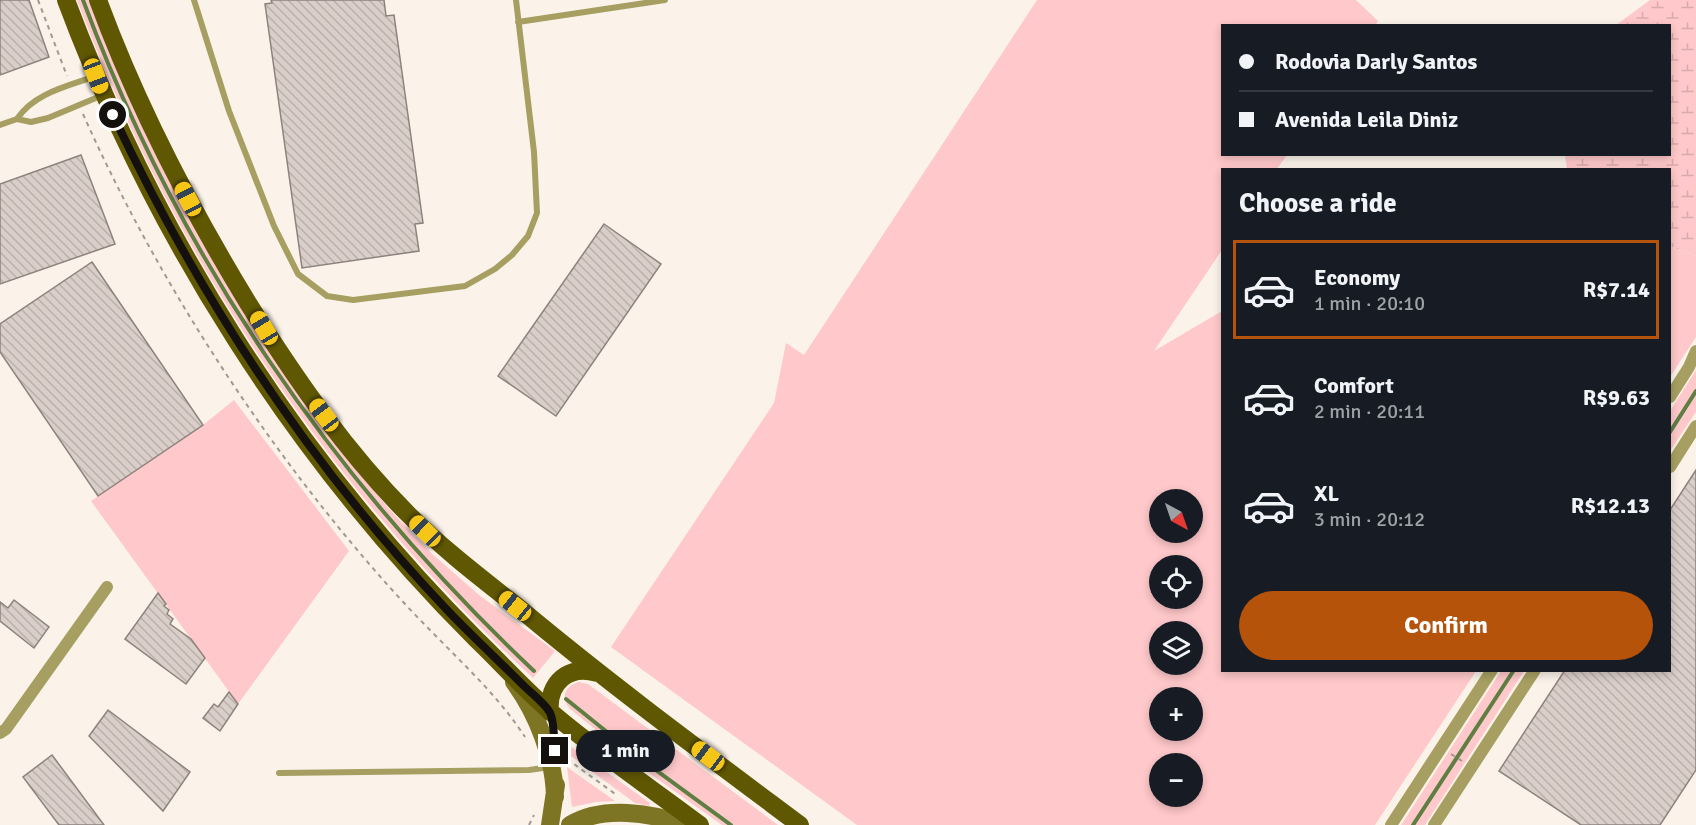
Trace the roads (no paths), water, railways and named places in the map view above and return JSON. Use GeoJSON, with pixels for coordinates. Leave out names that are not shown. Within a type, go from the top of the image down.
{"type":"FeatureCollection","features":[{"type":"Feature","properties":{"kind":"main road"},"geometry":{"type":"LineString","coordinates":[[66,0],[104,95],[131,154],[173,234],[239,344],[287,415],[338,484],[450,613],[550,712],[700,825]]}},
{"type":"Feature","properties":{"kind":"main road"},"geometry":{"type":"LineString","coordinates":[[98,0],[140,102],[199,220],[264,328],[317,406],[378,481],[419,525],[597,672],[800,825]]}},
{"type":"Feature","properties":{"kind":"main road"},"geometry":{"type":"LineString","coordinates":[[494,656],[527,703],[554,761]]}},
{"type":"Feature","properties":{"kind":"main road"},"geometry":{"type":"LineString","coordinates":[[550,825],[555,797],[549,705],[552,690],[561,678],[575,671],[597,672]]}},
{"type":"Feature","properties":{"kind":"main road"},"geometry":{"type":"LineString","coordinates":[[570,825],[588,816],[618,813],[652,817],[686,825]]}},
{"type":"Feature","properties":{"kind":"street"},"geometry":{"type":"LineString","coordinates":[[1671,395],[1696,351]]}},
{"type":"Feature","properties":{"kind":"street"},"geometry":{"type":"LineString","coordinates":[[1671,464],[1696,426]]}},
{"type":"Feature","properties":{"kind":"street"},"geometry":{"type":"LineString","coordinates":[[0,733],[6,729],[106,587]]}},
{"type":"Feature","properties":{"kind":"street"},"geometry":{"type":"LineString","coordinates":[[1391,825],[1491,672]]}},
{"type":"Feature","properties":{"kind":"street"},"geometry":{"type":"LineString","coordinates":[[1434,825],[1534,672]]}},
{"type":"Feature","properties":{"kind":"lane"},"geometry":{"type":"LineString","coordinates":[[194,0],[229,111],[274,226],[298,274],[327,296],[353,300],[465,286],[495,269],[512,255],[528,236],[537,213],[534,152],[516,0]]}},
{"type":"Feature","properties":{"kind":"lane"},"geometry":{"type":"LineString","coordinates":[[518,22],[664,0]]}},
{"type":"Feature","properties":{"kind":"lane"},"geometry":{"type":"LineString","coordinates":[[16,119],[24,107],[42,96],[96,76]]}},
{"type":"Feature","properties":{"kind":"lane"},"geometry":{"type":"LineString","coordinates":[[0,125],[16,119],[31,122],[48,118],[104,95]]}},
{"type":"Feature","properties":{"kind":"lane"},"geometry":{"type":"LineString","coordinates":[[279,773],[529,770],[554,761]]}},
{"type":"Feature","properties":{"kind":"waterway"},"geometry":{"type":"LineString","coordinates":[[83,0],[122,95],[166,187],[215,276],[270,362],[329,444],[393,523],[461,599],[534,671]]}},
{"type":"Feature","properties":{"kind":"waterway"},"geometry":{"type":"LineString","coordinates":[[1671,430],[1696,391]]}},
{"type":"Feature","properties":{"kind":"waterway"},"geometry":{"type":"LineString","coordinates":[[1413,825],[1513,672]]}},
{"type":"Feature","properties":{"kind":"waterway"},"geometry":{"type":"LineString","coordinates":[[566,699],[638,757],[731,825]]}}]}
